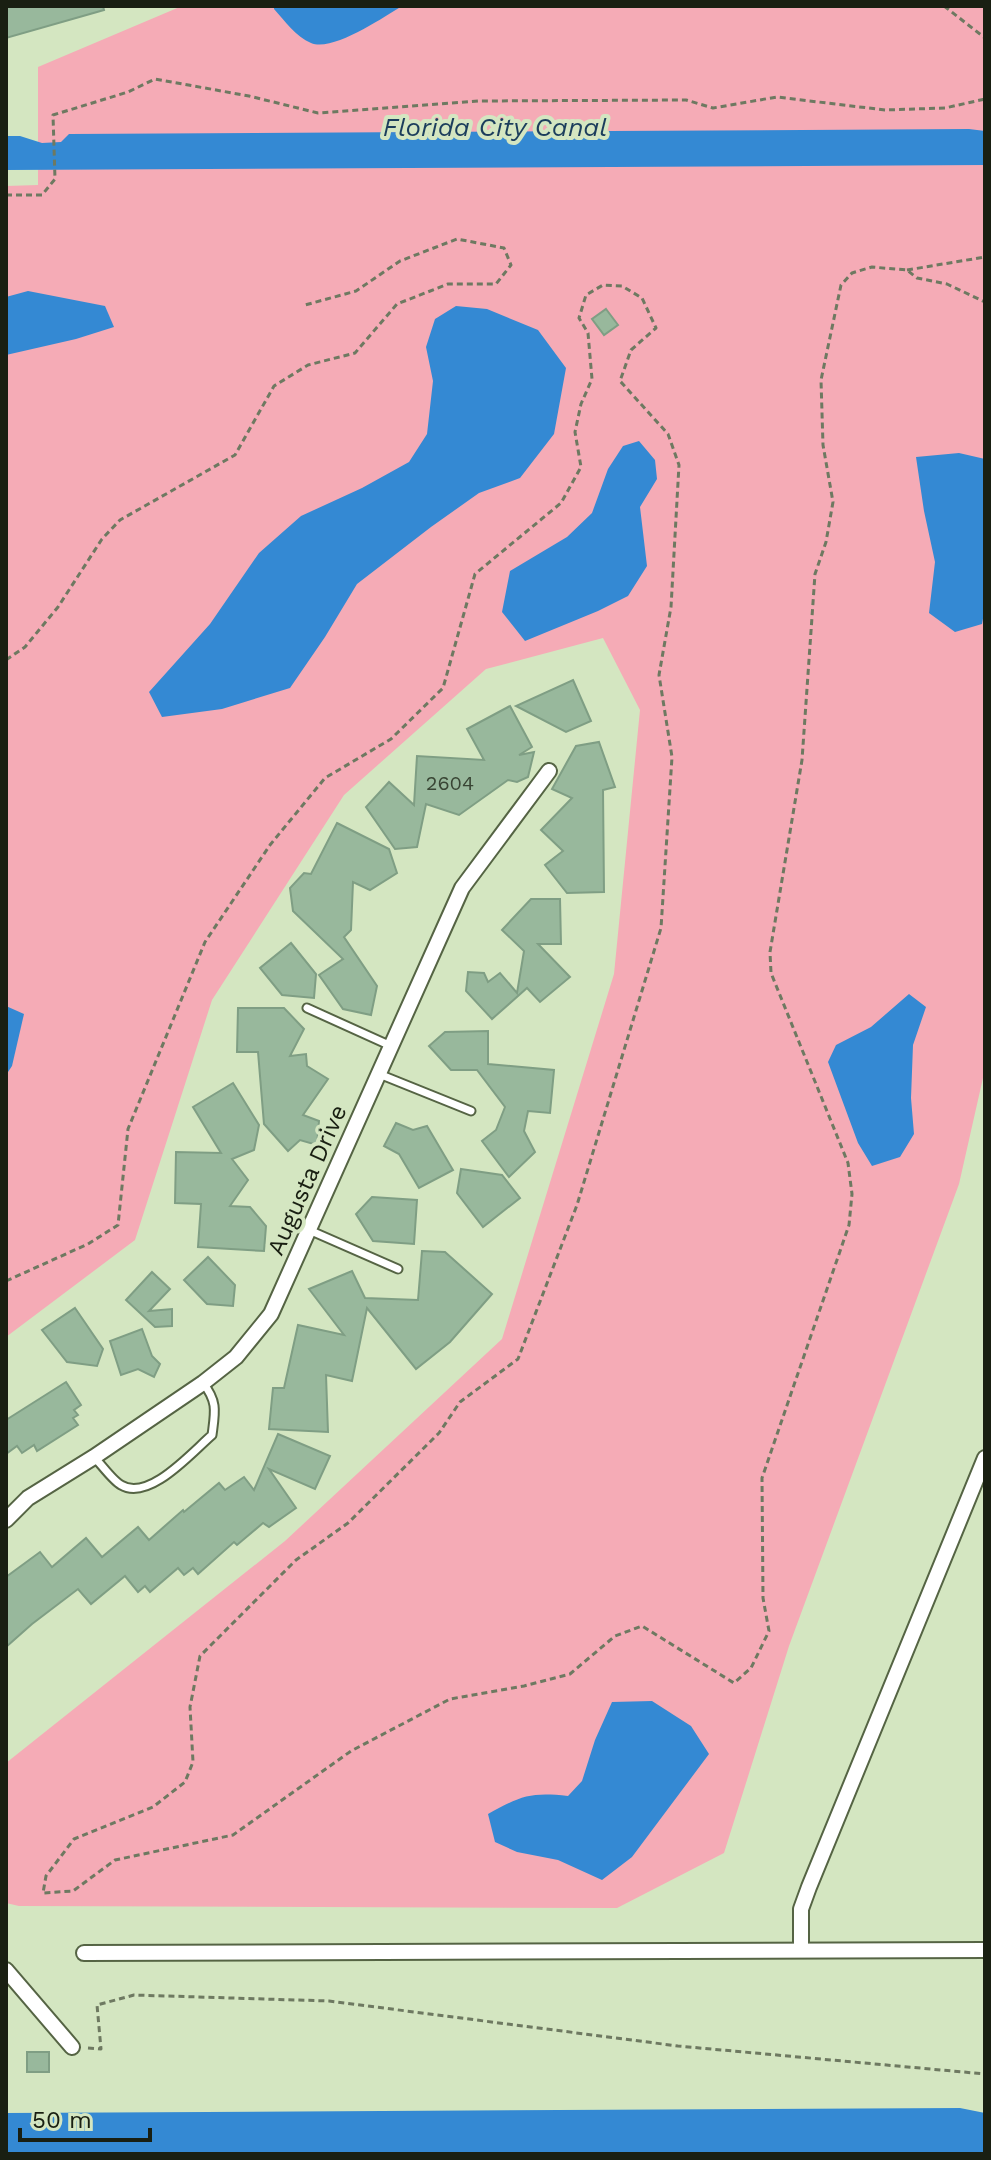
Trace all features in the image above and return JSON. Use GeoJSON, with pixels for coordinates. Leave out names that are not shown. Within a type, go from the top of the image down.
{"type":"FeatureCollection","features":[{"type":"Feature","properties":{"kind":"street","name":"Augusta Drive"},"geometry":{"type":"LineString","coordinates":[[6,1520],[28,1498],[203,1383],[236,1357],[271,1314],[462,888],[549,771]]}},
{"type":"Feature","properties":{"kind":"street"},"geometry":{"type":"LineString","coordinates":[[801,1950],[801,1909],[809,1887],[985,1458]]}},
{"type":"Feature","properties":{"kind":"street"},"geometry":{"type":"LineString","coordinates":[[84,1953],[985,1950]]}},
{"type":"Feature","properties":{"kind":"street"},"geometry":{"type":"LineString","coordinates":[[6,1970],[72,2047]]}},
{"type":"Feature","properties":{"kind":"lane"},"geometry":{"type":"LineString","coordinates":[[307,1008],[391,1046]]}},
{"type":"Feature","properties":{"kind":"lane"},"geometry":{"type":"LineString","coordinates":[[379,1074],[471,1111]]}},
{"type":"Feature","properties":{"kind":"lane"},"geometry":{"type":"LineString","coordinates":[[309,1230],[398,1269]]}},
{"type":"Feature","properties":{"kind":"lane"},"geometry":{"type":"LineString","coordinates":[[94,1457],[121,1486],[142,1489],[163,1479],[212,1435],[214,1397],[203,1383]]}},
{"type":"Feature","properties":{"kind":"path"},"geometry":{"type":"LineString","coordinates":[[944,6],[985,38]]}},
{"type":"Feature","properties":{"kind":"path"},"geometry":{"type":"LineString","coordinates":[[6,195],[42,195],[55,179],[53,115],[128,92],[155,79],[249,96],[318,113],[479,101],[686,100],[713,108],[777,97],[885,110],[945,108],[985,99]]}},
{"type":"Feature","properties":{"kind":"path"},"geometry":{"type":"LineString","coordinates":[[6,660],[25,647],[58,607],[102,539],[120,520],[235,455],[274,386],[308,365],[355,353],[397,304],[448,284],[496,284],[511,265],[504,248],[457,239],[400,261],[356,291],[305,305]]}},
{"type":"Feature","properties":{"kind":"path"},"geometry":{"type":"LineString","coordinates":[[6,1281],[88,1244],[118,1225],[128,1129],[205,942],[270,845],[325,778],[391,739],[443,688],[475,574],[561,503],[581,467],[575,432],[581,404],[592,379],[588,333],[579,318],[586,295],[603,285],[622,286],[642,298],[656,328],[631,350],[620,381],[668,434],[679,465],[671,607],[659,675],[672,757],[661,928],[577,1205],[518,1359],[460,1402],[439,1433],[348,1523],[296,1560],[200,1656],[190,1707],[193,1762],[185,1782],[153,1807],[74,1839],[46,1876],[43,1893],[73,1891],[115,1860],[233,1835],[351,1751],[450,1699],[570,1674],[615,1636],[642,1626],[734,1683],[751,1668],[769,1631],[763,1598],[762,1478],[849,1225],[852,1194],[848,1163],[771,973],[770,952],[802,760],[815,574],[826,542],[833,502],[823,445],[821,380],[841,285],[852,273],[872,267],[907,270],[985,257]]}},
{"type":"Feature","properties":{"kind":"path"},"geometry":{"type":"LineString","coordinates":[[907,270],[917,278],[947,284],[985,302]]}},
{"type":"Feature","properties":{"kind":"path"},"geometry":{"type":"LineString","coordinates":[[72,2047],[101,2049],[97,2005],[109,2001],[134,1995],[254,1998],[329,2001],[678,2046],[985,2074]]}},
{"type":"Feature","properties":{"kind":"shaded area"},"geometry":{"type":"Polygon","coordinates":[[[182,6],[985,6],[985,1069],[959,1184],[789,1646],[724,1853],[617,1908],[19,1906],[6,1903],[6,1763],[285,1541],[502,1339],[614,974],[640,710],[603,638],[486,669],[344,795],[212,1000],[135,1240],[6,1337],[6,186],[38,185],[38,67],[182,6]]]}},
{"type":"Feature","properties":{"kind":"water"},"geometry":{"type":"Polygon","coordinates":[[[274,6],[402,6],[357,32],[332,43],[320,44],[300,37],[274,6]]]}},
{"type":"Feature","properties":{"kind":"water","name":"Florida City Canal"},"geometry":{"type":"Polygon","coordinates":[[[985,131],[985,165],[6,170],[6,136],[20,136],[42,143],[61,142],[69,134],[985,131]]]}},
{"type":"Feature","properties":{"kind":"water"},"geometry":{"type":"Polygon","coordinates":[[[28,291],[105,306],[114,327],[6,355],[6,297],[28,291]]]}},
{"type":"Feature","properties":{"kind":"water"},"geometry":{"type":"Polygon","coordinates":[[[456,306],[487,309],[538,330],[566,368],[554,434],[520,478],[479,493],[357,584],[290,688],[222,709],[162,717],[149,692],[210,624],[259,553],[301,516],[409,462],[427,434],[433,381],[426,347],[435,319],[456,306]]]}},
{"type":"Feature","properties":{"kind":"water"},"geometry":{"type":"Polygon","coordinates":[[[639,441],[655,460],[657,479],[640,507],[647,566],[628,596],[525,641],[502,612],[510,571],[567,537],[592,513],[608,469],[623,446],[639,441]]]}},
{"type":"Feature","properties":{"kind":"water"},"geometry":{"type":"Polygon","coordinates":[[[959,453],[985,459],[985,608],[982,624],[955,632],[929,613],[935,562],[916,457],[959,453]]]}},
{"type":"Feature","properties":{"kind":"water"},"geometry":{"type":"Polygon","coordinates":[[[909,994],[926,1007],[913,1045],[911,1098],[914,1134],[900,1157],[872,1166],[858,1143],[828,1062],[836,1045],[871,1027],[909,994]]]}},
{"type":"Feature","properties":{"kind":"water"},"geometry":{"type":"Polygon","coordinates":[[[6,1006],[24,1014],[12,1066],[6,1075],[6,1006]]]}},
{"type":"Feature","properties":{"kind":"water"},"geometry":{"type":"Polygon","coordinates":[[[652,1701],[691,1726],[709,1754],[632,1857],[602,1880],[558,1860],[517,1852],[495,1842],[488,1814],[526,1797],[568,1796],[582,1781],[595,1740],[612,1702],[652,1701]]]}},
{"type":"Feature","properties":{"kind":"water"},"geometry":{"type":"Polygon","coordinates":[[[960,2108],[985,2113],[985,2154],[6,2154],[6,2113],[960,2108]]]}},
{"type":"Feature","properties":{"kind":"building"},"geometry":{"type":"Polygon","coordinates":[[[6,6],[103,6],[104,10],[6,38],[6,6]]]}},
{"type":"Feature","properties":{"kind":"building"},"geometry":{"type":"Polygon","coordinates":[[[606,309],[618,325],[604,335],[592,319],[606,309]]]}},
{"type":"Feature","properties":{"kind":"building"},"geometry":{"type":"Polygon","coordinates":[[[573,680],[591,721],[566,732],[516,706],[573,680]]]}},
{"type":"Feature","properties":{"kind":"building"},"geometry":{"type":"Polygon","coordinates":[[[510,706],[532,747],[519,755],[534,752],[528,777],[517,782],[508,780],[459,815],[426,804],[417,847],[395,849],[366,807],[389,782],[414,805],[417,756],[484,760],[467,729],[510,706]]]}},
{"type":"Feature","properties":{"kind":"building"},"geometry":{"type":"Polygon","coordinates":[[[599,742],[615,787],[603,790],[604,892],[567,893],[545,865],[563,851],[541,830],[572,798],[552,789],[576,746],[599,742]]]}},
{"type":"Feature","properties":{"kind":"building"},"geometry":{"type":"Polygon","coordinates":[[[337,823],[389,849],[397,873],[370,890],[353,882],[351,930],[344,937],[377,986],[371,1015],[343,1009],[319,975],[343,959],[293,911],[290,888],[304,873],[311,874],[337,823]]]}},
{"type":"Feature","properties":{"kind":"building"},"geometry":{"type":"Polygon","coordinates":[[[531,899],[560,899],[561,944],[538,944],[570,977],[540,1002],[527,988],[492,1019],[466,991],[468,972],[484,973],[488,982],[500,973],[517,993],[524,951],[502,930],[531,899]]]}},
{"type":"Feature","properties":{"kind":"building"},"geometry":{"type":"Polygon","coordinates":[[[291,943],[316,974],[314,998],[282,995],[260,968],[291,943]]]}},
{"type":"Feature","properties":{"kind":"building"},"geometry":{"type":"Polygon","coordinates":[[[238,1008],[284,1008],[304,1029],[290,1056],[306,1054],[307,1066],[328,1079],[303,1115],[319,1121],[317,1145],[300,1140],[288,1151],[264,1124],[258,1052],[237,1052],[238,1008]]]}},
{"type":"Feature","properties":{"kind":"building"},"geometry":{"type":"Polygon","coordinates":[[[488,1031],[488,1064],[554,1070],[550,1113],[528,1111],[524,1131],[535,1152],[509,1177],[482,1141],[496,1130],[505,1107],[477,1070],[451,1070],[429,1046],[445,1032],[488,1031]]]}},
{"type":"Feature","properties":{"kind":"building"},"geometry":{"type":"Polygon","coordinates":[[[233,1083],[259,1125],[254,1150],[232,1159],[248,1180],[230,1206],[250,1207],[266,1226],[264,1251],[198,1247],[201,1204],[175,1203],[176,1152],[221,1153],[193,1107],[233,1083]]]}},
{"type":"Feature","properties":{"kind":"building"},"geometry":{"type":"Polygon","coordinates":[[[396,1123],[413,1130],[427,1126],[453,1170],[419,1188],[399,1154],[384,1146],[396,1123]]]}},
{"type":"Feature","properties":{"kind":"building"},"geometry":{"type":"Polygon","coordinates":[[[461,1169],[502,1175],[520,1198],[483,1227],[457,1193],[461,1169]]]}},
{"type":"Feature","properties":{"kind":"building"},"geometry":{"type":"Polygon","coordinates":[[[372,1197],[417,1200],[414,1244],[373,1241],[356,1214],[372,1197]]]}},
{"type":"Feature","properties":{"kind":"building"},"geometry":{"type":"Polygon","coordinates":[[[422,1251],[445,1252],[492,1294],[450,1342],[416,1369],[367,1308],[352,1381],[326,1375],[328,1432],[269,1429],[273,1388],[284,1388],[298,1325],[344,1335],[309,1289],[352,1271],[365,1298],[418,1300],[422,1251]]]}},
{"type":"Feature","properties":{"kind":"building"},"geometry":{"type":"Polygon","coordinates":[[[208,1257],[235,1285],[233,1306],[207,1304],[184,1280],[208,1257]]]}},
{"type":"Feature","properties":{"kind":"building"},"geometry":{"type":"Polygon","coordinates":[[[152,1272],[170,1289],[149,1311],[172,1309],[172,1326],[155,1327],[126,1300],[152,1272]]]}},
{"type":"Feature","properties":{"kind":"building"},"geometry":{"type":"Polygon","coordinates":[[[75,1308],[103,1349],[97,1366],[67,1362],[42,1330],[75,1308]]]}},
{"type":"Feature","properties":{"kind":"building"},"geometry":{"type":"Polygon","coordinates":[[[142,1329],[152,1356],[160,1364],[154,1377],[138,1369],[121,1375],[110,1341],[142,1329]]]}},
{"type":"Feature","properties":{"kind":"building"},"geometry":{"type":"Polygon","coordinates":[[[66,1382],[81,1405],[74,1410],[78,1415],[73,1418],[78,1425],[37,1451],[34,1445],[22,1453],[17,1446],[6,1454],[6,1420],[66,1382]]]}},
{"type":"Feature","properties":{"kind":"building"},"geometry":{"type":"Polygon","coordinates":[[[278,1434],[330,1456],[315,1489],[269,1469],[296,1508],[269,1527],[263,1523],[237,1545],[234,1542],[198,1574],[193,1568],[184,1575],[178,1568],[150,1592],[145,1586],[138,1592],[125,1576],[91,1604],[78,1589],[6,1647],[6,1577],[40,1552],[52,1567],[86,1538],[102,1557],[138,1527],[149,1540],[219,1483],[225,1490],[244,1477],[254,1490],[278,1434]]]}},
{"type":"Feature","properties":{"kind":"building"},"geometry":{"type":"Polygon","coordinates":[[[27,2052],[49,2052],[49,2072],[27,2072],[27,2052]]]}}]}
